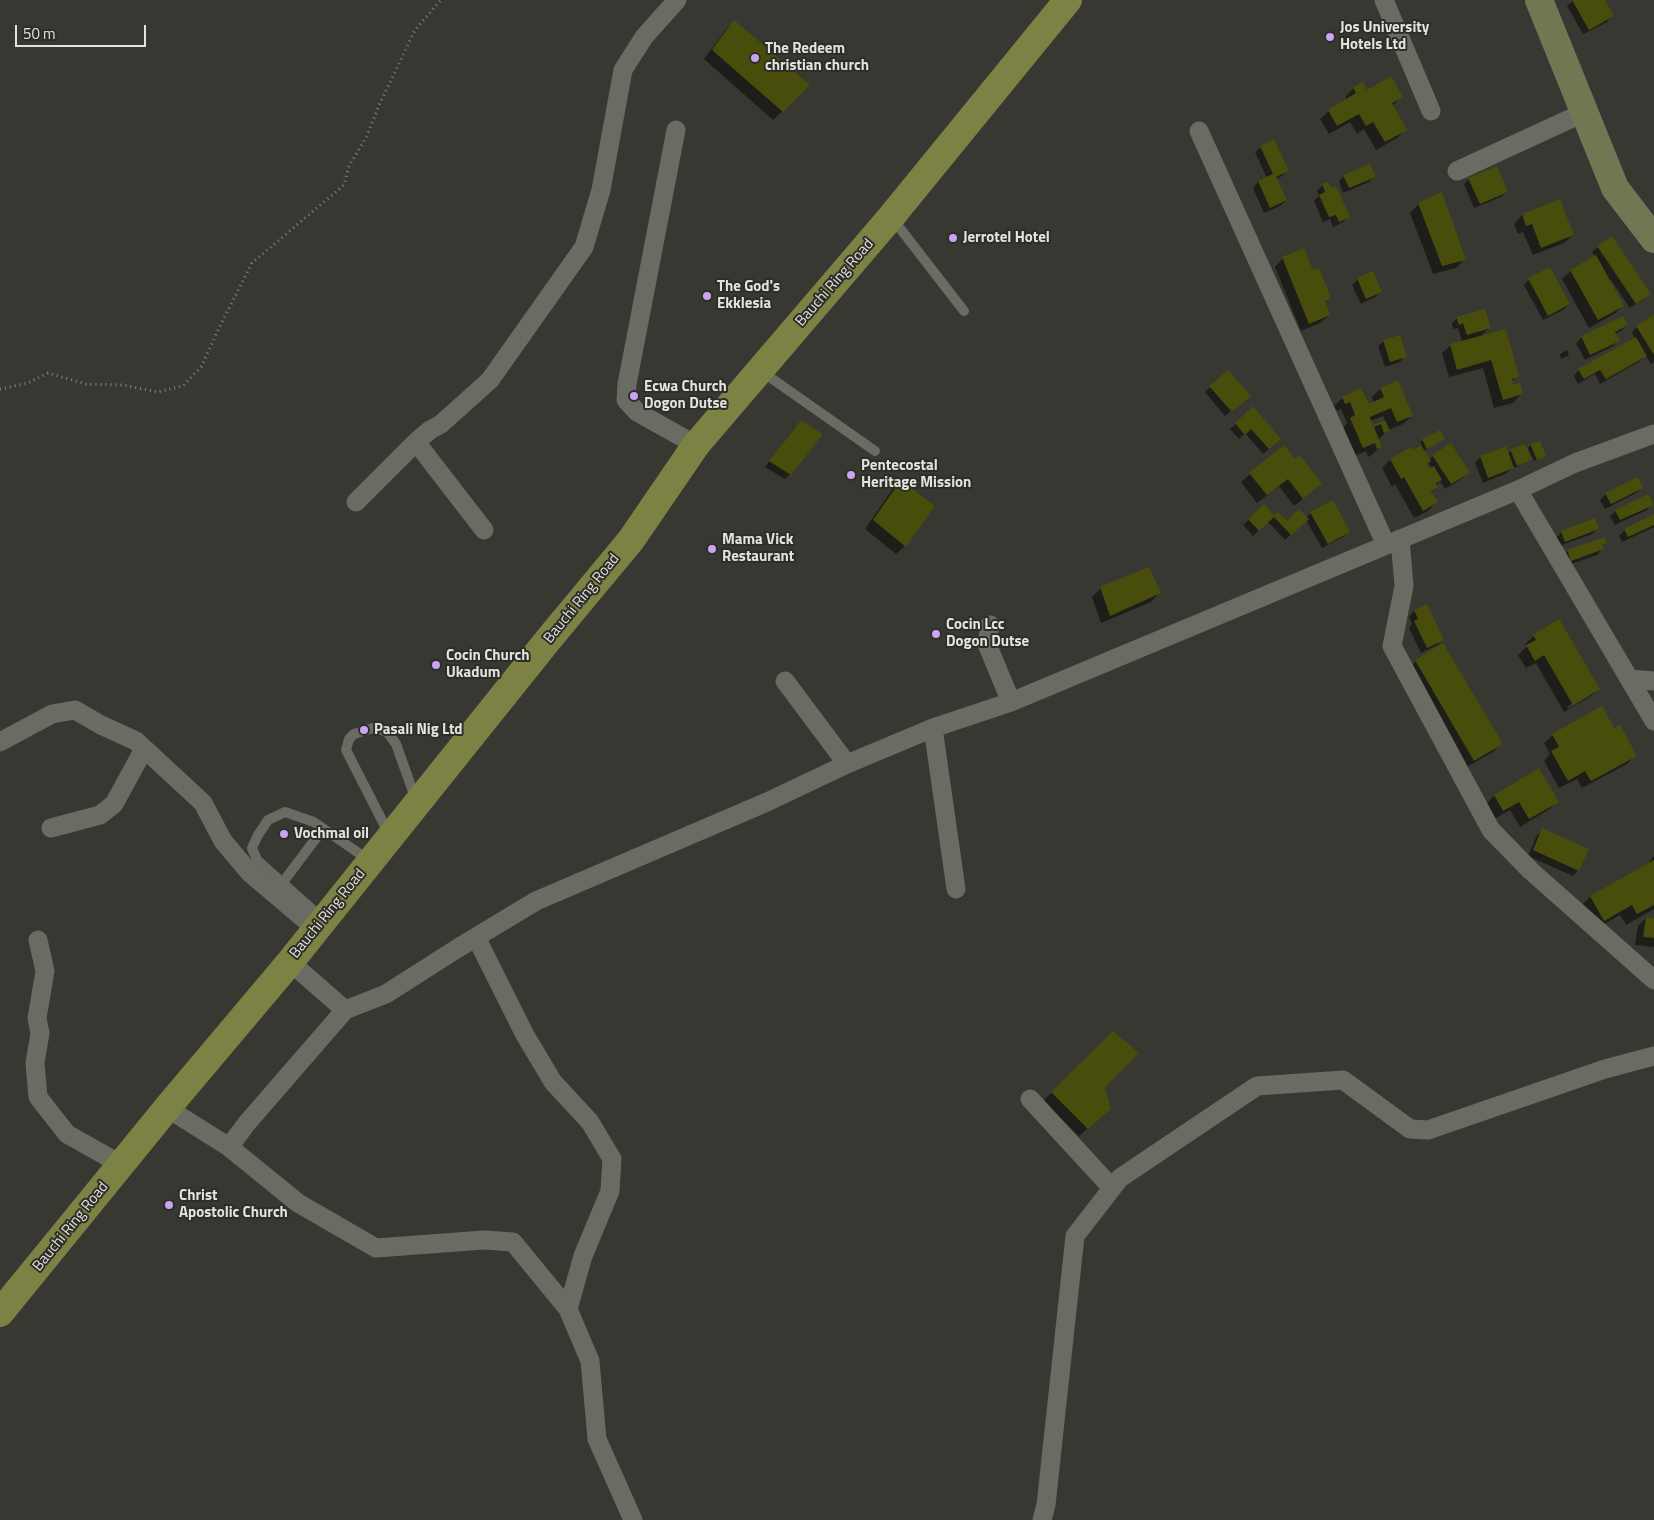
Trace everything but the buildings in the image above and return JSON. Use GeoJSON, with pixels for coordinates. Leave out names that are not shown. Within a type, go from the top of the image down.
{"type":"FeatureCollection","features":[{"type":"Feature","properties":{"kind":"main road","name":"Bauchi Ring Road"},"geometry":{"type":"LineString","coordinates":[[0,1313],[167,1108],[290,962],[630,540],[696,445],[891,217],[1068,0]]}},
{"type":"Feature","properties":{"kind":"street"},"geometry":{"type":"LineString","coordinates":[[356,502],[416,442],[430,430],[441,424],[490,380],[584,247],[601,190],[623,70],[644,36],[677,0]]}},
{"type":"Feature","properties":{"kind":"street"},"geometry":{"type":"LineString","coordinates":[[1385,0],[1431,111]]}},
{"type":"Feature","properties":{"kind":"street"},"geometry":{"type":"LineString","coordinates":[[1539,0],[1616,188],[1654,240]]}},
{"type":"Feature","properties":{"kind":"street"},"geometry":{"type":"LineString","coordinates":[[1457,171],[1585,112]]}},
{"type":"Feature","properties":{"kind":"street"},"geometry":{"type":"LineString","coordinates":[[676,130],[626,400],[637,412],[696,445]]}},
{"type":"Feature","properties":{"kind":"street"},"geometry":{"type":"LineString","coordinates":[[1199,131],[1393,542],[1404,586],[1392,646],[1491,830],[1531,871],[1654,980]]}},
{"type":"Feature","properties":{"kind":"street"},"geometry":{"type":"LineString","coordinates":[[229,1147],[247,1123],[345,1010],[386,994],[536,901],[767,802],[847,764],[933,728],[1011,702],[1518,490],[1576,463],[1654,434]]}},
{"type":"Feature","properties":{"kind":"street"},"geometry":{"type":"LineString","coordinates":[[416,442],[484,530]]}},
{"type":"Feature","properties":{"kind":"street"},"geometry":{"type":"LineString","coordinates":[[1518,490],[1654,721]]}},
{"type":"Feature","properties":{"kind":"street"},"geometry":{"type":"LineString","coordinates":[[990,625],[987,644],[1011,702]]}},
{"type":"Feature","properties":{"kind":"street"},"geometry":{"type":"LineString","coordinates":[[1630,679],[1654,681]]}},
{"type":"Feature","properties":{"kind":"street"},"geometry":{"type":"LineString","coordinates":[[786,681],[847,764]]}},
{"type":"Feature","properties":{"kind":"street"},"geometry":{"type":"LineString","coordinates":[[0,742],[52,714],[75,710],[121,736],[136,741],[203,803],[223,842],[250,873],[320,924]]}},
{"type":"Feature","properties":{"kind":"street"},"geometry":{"type":"LineString","coordinates":[[933,728],[956,889]]}},
{"type":"Feature","properties":{"kind":"street"},"geometry":{"type":"LineString","coordinates":[[51,828],[100,815],[114,804],[144,749]]}},
{"type":"Feature","properties":{"kind":"street"},"geometry":{"type":"LineString","coordinates":[[476,937],[525,1035],[553,1082],[590,1122],[612,1159],[610,1191],[583,1256],[568,1309]]}},
{"type":"Feature","properties":{"kind":"street"},"geometry":{"type":"LineString","coordinates":[[38,940],[46,972],[37,1018],[40,1033],[35,1063],[38,1097],[67,1134],[122,1165]]}},
{"type":"Feature","properties":{"kind":"street"},"geometry":{"type":"LineString","coordinates":[[290,962],[345,1010]]}},
{"type":"Feature","properties":{"kind":"street"},"geometry":{"type":"LineString","coordinates":[[1042,1520],[1046,1505],[1075,1236],[1120,1178],[1257,1086],[1343,1080],[1410,1129],[1428,1130],[1605,1069],[1654,1056]]}},
{"type":"Feature","properties":{"kind":"street"},"geometry":{"type":"LineString","coordinates":[[1030,1099],[1112,1188]]}},
{"type":"Feature","properties":{"kind":"street"},"geometry":{"type":"LineString","coordinates":[[167,1108],[229,1147],[298,1203],[376,1248],[484,1240],[513,1242],[568,1309],[590,1361],[597,1439],[633,1520]]}},
{"type":"Feature","properties":{"kind":"lane"},"geometry":{"type":"LineString","coordinates":[[891,217],[964,311]]}},
{"type":"Feature","properties":{"kind":"lane"},"geometry":{"type":"LineString","coordinates":[[760,370],[874,451]]}},
{"type":"Feature","properties":{"kind":"lane"},"geometry":{"type":"LineString","coordinates":[[391,837],[346,750],[349,739],[354,734],[376,727],[388,733],[396,744],[418,803]]}},
{"type":"Feature","properties":{"kind":"lane"},"geometry":{"type":"LineString","coordinates":[[320,924],[283,882],[257,860],[252,848],[268,820],[285,812],[314,822],[371,861]]}},
{"type":"Feature","properties":{"kind":"lane"},"geometry":{"type":"LineString","coordinates":[[283,882],[324,829]]}},
{"type":"Feature","properties":{"kind":"path"},"geometry":{"type":"LineString","coordinates":[[0,389],[28,383],[48,373],[86,384],[123,385],[157,392],[183,386],[201,367],[252,263],[344,185],[349,166],[367,136],[379,105],[415,30],[441,0]]}},
{"type":"Feature","properties":{"kind":"place","name":"Jos University Hotels Ltd"},"geometry":{"type":"Point","coordinates":[1330,37]}},
{"type":"Feature","properties":{"kind":"place","name":"The Redeem christian church"},"geometry":{"type":"Point","coordinates":[755,58]}},
{"type":"Feature","properties":{"kind":"place","name":"Jerrotel Hotel"},"geometry":{"type":"Point","coordinates":[953,238]}},
{"type":"Feature","properties":{"kind":"place","name":"The God's Ekklesia"},"geometry":{"type":"Point","coordinates":[707,296]}},
{"type":"Feature","properties":{"kind":"place","name":"Ecwa Church Dogon Dutse"},"geometry":{"type":"Point","coordinates":[634,396]}},
{"type":"Feature","properties":{"kind":"place","name":"Pentecostal Heritage Mission"},"geometry":{"type":"Point","coordinates":[851,475]}},
{"type":"Feature","properties":{"kind":"place","name":"Mama Vick Restaurant"},"geometry":{"type":"Point","coordinates":[712,549]}},
{"type":"Feature","properties":{"kind":"place","name":"Cocin Lcc Dogon Dutse"},"geometry":{"type":"Point","coordinates":[936,634]}},
{"type":"Feature","properties":{"kind":"place","name":"Cocin Church Ukadum"},"geometry":{"type":"Point","coordinates":[436,665]}},
{"type":"Feature","properties":{"kind":"place","name":"Pasali Nig Ltd"},"geometry":{"type":"Point","coordinates":[364,730]}},
{"type":"Feature","properties":{"kind":"place","name":"Vochmal oil"},"geometry":{"type":"Point","coordinates":[284,834]}},
{"type":"Feature","properties":{"kind":"place","name":"Christ Apostolic Church"},"geometry":{"type":"Point","coordinates":[169,1205]}}]}
